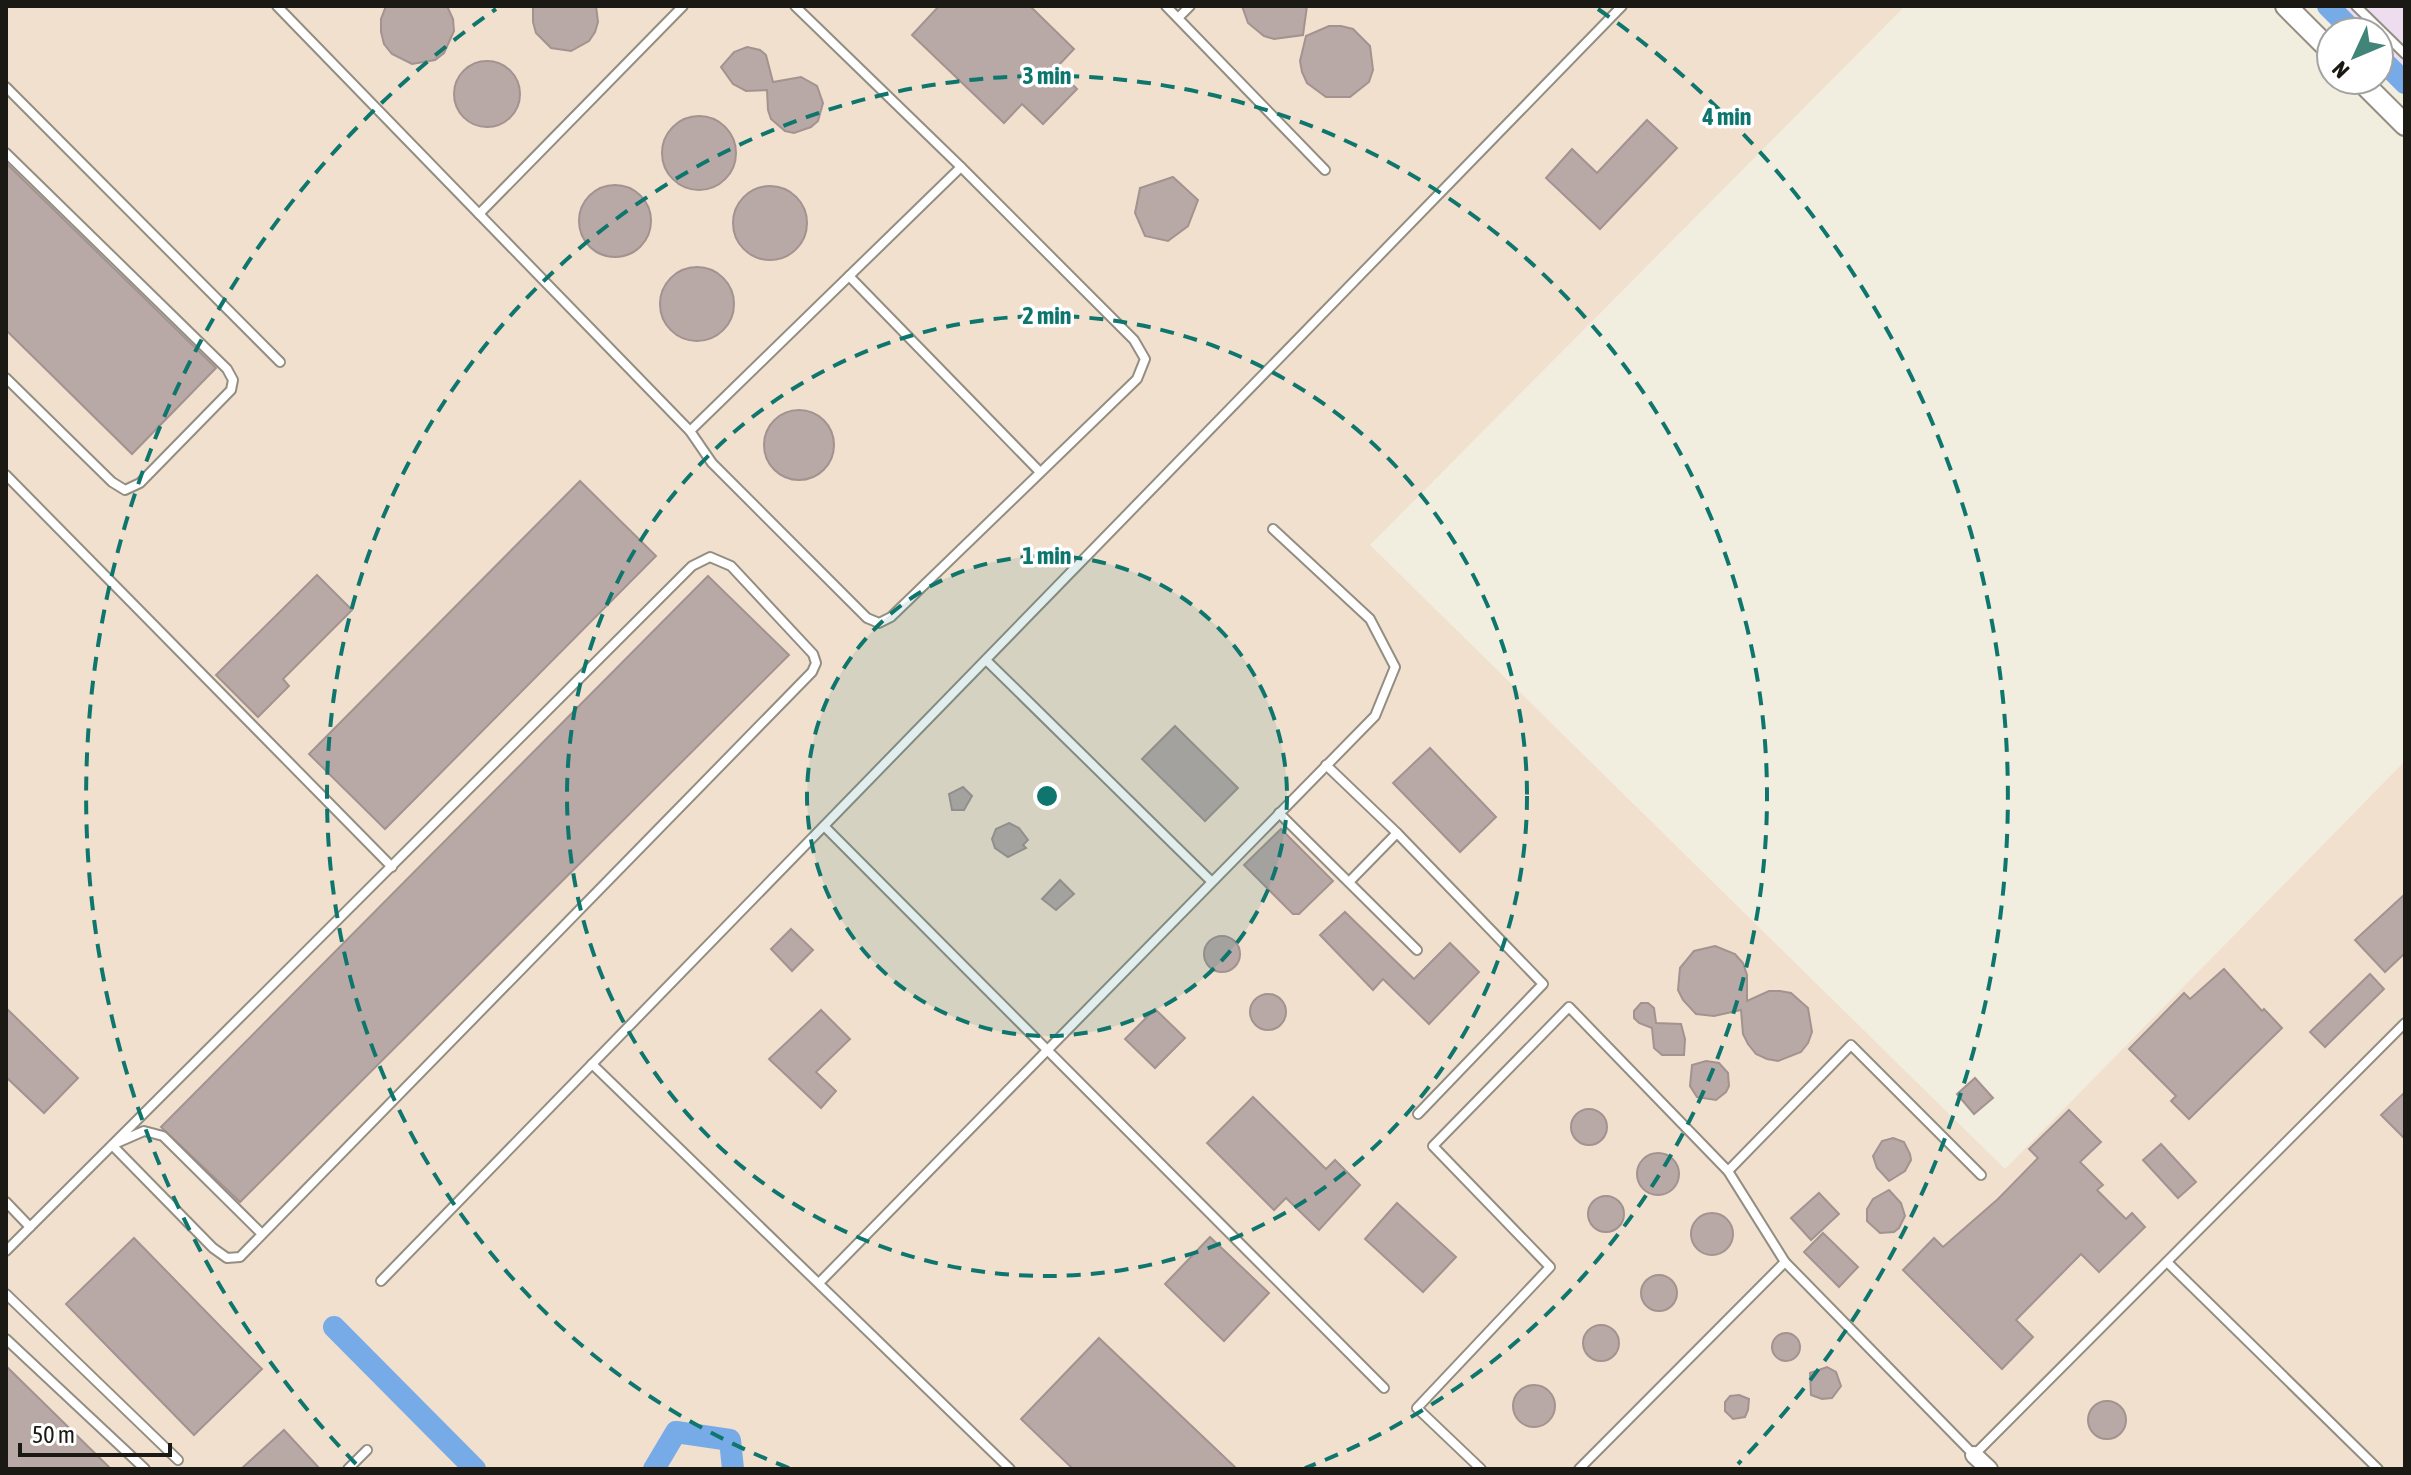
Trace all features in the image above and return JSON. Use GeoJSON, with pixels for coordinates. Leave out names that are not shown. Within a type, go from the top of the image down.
{"type":"FeatureCollection","features":[{"type":"Feature","properties":{"kind":"street"},"geometry":{"type":"LineString","coordinates":[[2286,6],[2315,35]]}},
{"type":"Feature","properties":{"kind":"street"},"geometry":{"type":"LineString","coordinates":[[2376,96],[2405,125]]}},
{"type":"Feature","properties":{"kind":"street"},"geometry":{"type":"LineString","coordinates":[[1974,1455],[1989,1469]]}},
{"type":"Feature","properties":{"kind":"lane"},"geometry":{"type":"LineString","coordinates":[[277,6],[690,431],[712,463],[867,618],[879,623],[891,617],[1137,379],[1145,359],[1134,340],[795,6]]}},
{"type":"Feature","properties":{"kind":"lane"},"geometry":{"type":"LineString","coordinates":[[479,214],[683,6]]}},
{"type":"Feature","properties":{"kind":"lane"},"geometry":{"type":"LineString","coordinates":[[1166,6],[1325,170]]}},
{"type":"Feature","properties":{"kind":"lane"},"geometry":{"type":"LineString","coordinates":[[1178,18],[1190,6]]}},
{"type":"Feature","properties":{"kind":"lane"},"geometry":{"type":"LineString","coordinates":[[381,1281],[1622,6]]}},
{"type":"Feature","properties":{"kind":"lane"},"geometry":{"type":"LineString","coordinates":[[2356,6],[2405,54]]}},
{"type":"Feature","properties":{"kind":"lane"},"geometry":{"type":"LineString","coordinates":[[6,87],[280,362]]}},
{"type":"Feature","properties":{"kind":"lane"},"geometry":{"type":"LineString","coordinates":[[6,153],[227,369],[233,380],[231,390],[140,483],[125,490],[112,482],[6,378]]}},
{"type":"Feature","properties":{"kind":"lane"},"geometry":{"type":"LineString","coordinates":[[690,431],[961,167]]}},
{"type":"Feature","properties":{"kind":"lane"},"geometry":{"type":"LineString","coordinates":[[849,276],[1040,472]]}},
{"type":"Feature","properties":{"kind":"lane"},"geometry":{"type":"LineString","coordinates":[[6,475],[392,867]]}},
{"type":"Feature","properties":{"kind":"lane"},"geometry":{"type":"LineString","coordinates":[[819,1283],[1375,716],[1395,667],[1370,619],[1273,529]]}},
{"type":"Feature","properties":{"kind":"lane"},"geometry":{"type":"LineString","coordinates":[[6,1251],[112,1145],[392,867],[692,566],[710,557],[731,566],[813,654],[816,663],[812,672],[240,1257],[227,1258],[213,1248],[112,1145]]}},
{"type":"Feature","properties":{"kind":"lane"},"geometry":{"type":"LineString","coordinates":[[986,660],[1211,881]]}},
{"type":"Feature","properties":{"kind":"lane"},"geometry":{"type":"LineString","coordinates":[[1326,765],[1397,833],[1543,984],[1418,1114]]}},
{"type":"Feature","properties":{"kind":"lane"},"geometry":{"type":"LineString","coordinates":[[1279,813],[1417,950]]}},
{"type":"Feature","properties":{"kind":"lane"},"geometry":{"type":"LineString","coordinates":[[824,826],[1384,1388]]}},
{"type":"Feature","properties":{"kind":"lane"},"geometry":{"type":"LineString","coordinates":[[1349,882],[1397,833]]}},
{"type":"Feature","properties":{"kind":"lane"},"geometry":{"type":"LineString","coordinates":[[1481,1469],[1417,1408],[1550,1267],[1433,1146],[1569,1007],[1728,1171],[1785,1262],[1974,1455],[2405,1023]]}},
{"type":"Feature","properties":{"kind":"lane"},"geometry":{"type":"LineString","coordinates":[[1728,1171],[1851,1045],[1981,1175]]}},
{"type":"Feature","properties":{"kind":"lane"},"geometry":{"type":"LineString","coordinates":[[592,1064],[1010,1469]]}},
{"type":"Feature","properties":{"kind":"lane"},"geometry":{"type":"LineString","coordinates":[[112,1145],[144,1131],[163,1136],[262,1234]]}},
{"type":"Feature","properties":{"kind":"lane"},"geometry":{"type":"LineString","coordinates":[[6,1202],[30,1227]]}},
{"type":"Feature","properties":{"kind":"lane"},"geometry":{"type":"LineString","coordinates":[[1579,1469],[1785,1262]]}},
{"type":"Feature","properties":{"kind":"lane"},"geometry":{"type":"LineString","coordinates":[[2167,1262],[2378,1469]]}},
{"type":"Feature","properties":{"kind":"lane"},"geometry":{"type":"LineString","coordinates":[[6,1294],[178,1460]]}},
{"type":"Feature","properties":{"kind":"lane"},"geometry":{"type":"LineString","coordinates":[[6,1339],[145,1469]]}},
{"type":"Feature","properties":{"kind":"lane"},"geometry":{"type":"LineString","coordinates":[[348,1469],[367,1450]]}},
{"type":"Feature","properties":{"kind":"shaded area"},"geometry":{"type":"Polygon","coordinates":[[[6,6],[1905,6],[1370,545],[2005,1169],[2405,761],[2405,1469],[6,1469],[6,6]]]}},
{"type":"Feature","properties":{"kind":"shaded area"},"geometry":{"type":"Polygon","coordinates":[[[2337,6],[2405,6],[2405,75],[2395,65],[2395,16],[2347,16],[2337,6]]]}},
{"type":"Feature","properties":{"kind":"building"},"geometry":{"type":"Polygon","coordinates":[[[386,6],[447,6],[454,31],[444,53],[435,60],[412,64],[392,54],[384,44],[381,32],[381,19],[386,6]]]}},
{"type":"Feature","properties":{"kind":"building"},"geometry":{"type":"Polygon","coordinates":[[[533,6],[596,6],[598,22],[595,32],[589,41],[571,51],[551,48],[536,33],[533,6]]]}},
{"type":"Feature","properties":{"kind":"building"},"geometry":{"type":"Polygon","coordinates":[[[939,6],[1030,6],[1074,49],[1056,68],[1077,89],[1043,124],[1022,104],[1004,123],[912,35],[939,6]]]}},
{"type":"Feature","properties":{"kind":"building"},"geometry":{"type":"Polygon","coordinates":[[[1242,6],[1307,6],[1303,35],[1274,39],[1264,36],[1248,23],[1242,6]]]}},
{"type":"Feature","properties":{"kind":"building"},"geometry":{"type":"Polygon","coordinates":[[[1329,26],[1353,29],[1370,46],[1373,70],[1369,82],[1350,97],[1326,97],[1307,83],[1302,72],[1300,61],[1306,36],[1329,26]]]}},
{"type":"Feature","properties":{"kind":"building"},"geometry":{"type":"Polygon","coordinates":[[[747,47],[766,55],[773,82],[801,77],[817,86],[823,103],[818,121],[794,133],[785,131],[771,119],[767,90],[746,91],[733,84],[721,67],[734,52],[747,47]]]}},
{"type":"Feature","properties":{"kind":"building"},"geometry":{"type":"Polygon","coordinates":[[[487,61],[500,64],[510,71],[517,81],[520,94],[517,107],[510,117],[500,124],[487,127],[474,124],[464,117],[457,107],[454,94],[457,81],[464,71],[474,64],[487,61]]]}},
{"type":"Feature","properties":{"kind":"building"},"geometry":{"type":"Polygon","coordinates":[[[699,116],[713,119],[725,127],[733,139],[736,153],[733,167],[725,179],[713,187],[699,190],[685,187],[673,179],[665,167],[662,153],[665,139],[673,127],[685,119],[699,116]]]}},
{"type":"Feature","properties":{"kind":"building"},"geometry":{"type":"Polygon","coordinates":[[[1647,120],[1677,148],[1600,229],[1546,178],[1572,149],[1597,173],[1647,120]]]}},
{"type":"Feature","properties":{"kind":"building"},"geometry":{"type":"Polygon","coordinates":[[[6,163],[216,368],[132,454],[6,330],[6,163]]]}},
{"type":"Feature","properties":{"kind":"building"},"geometry":{"type":"Polygon","coordinates":[[[1173,177],[1198,200],[1188,226],[1168,241],[1145,236],[1135,213],[1140,188],[1173,177]]]}},
{"type":"Feature","properties":{"kind":"building"},"geometry":{"type":"Polygon","coordinates":[[[615,185],[635,191],[645,201],[651,221],[645,241],[635,251],[615,257],[595,251],[585,241],[579,221],[585,201],[595,191],[615,185]]]}},
{"type":"Feature","properties":{"kind":"building"},"geometry":{"type":"Polygon","coordinates":[[[770,186],[784,189],[796,197],[804,209],[807,223],[804,237],[796,249],[784,257],[770,260],[756,257],[744,249],[736,237],[733,223],[736,209],[744,197],[756,189],[770,186]]]}},
{"type":"Feature","properties":{"kind":"building"},"geometry":{"type":"Polygon","coordinates":[[[697,267],[711,270],[723,278],[731,290],[734,304],[731,318],[723,330],[711,338],[697,341],[683,338],[671,330],[663,318],[660,304],[663,290],[671,278],[683,270],[697,267]]]}},
{"type":"Feature","properties":{"kind":"building"},"geometry":{"type":"Polygon","coordinates":[[[799,410],[824,420],[834,445],[824,470],[799,480],[774,470],[764,445],[774,420],[799,410]]]}},
{"type":"Feature","properties":{"kind":"building"},"geometry":{"type":"Polygon","coordinates":[[[580,481],[656,556],[385,829],[309,754],[580,481]]]}},
{"type":"Feature","properties":{"kind":"building"},"geometry":{"type":"Polygon","coordinates":[[[317,575],[352,610],[283,679],[289,686],[258,717],[216,675],[317,575]]]}},
{"type":"Feature","properties":{"kind":"building"},"geometry":{"type":"Polygon","coordinates":[[[708,576],[789,655],[240,1202],[161,1127],[708,576]]]}},
{"type":"Feature","properties":{"kind":"building"},"geometry":{"type":"Polygon","coordinates":[[[1175,726],[1238,788],[1205,821],[1142,759],[1175,726]]]}},
{"type":"Feature","properties":{"kind":"building"},"geometry":{"type":"Polygon","coordinates":[[[1430,748],[1496,817],[1460,852],[1393,783],[1430,748]]]}},
{"type":"Feature","properties":{"kind":"building"},"geometry":{"type":"Polygon","coordinates":[[[963,787],[972,796],[964,810],[952,810],[949,794],[963,787]]]}},
{"type":"Feature","properties":{"kind":"building"},"geometry":{"type":"Polygon","coordinates":[[[1009,823],[1019,828],[1028,840],[1023,845],[1026,848],[1008,857],[995,848],[992,839],[996,829],[1009,823]]]}},
{"type":"Feature","properties":{"kind":"building"},"geometry":{"type":"Polygon","coordinates":[[[1281,829],[1333,881],[1299,914],[1293,914],[1244,865],[1281,829]]]}},
{"type":"Feature","properties":{"kind":"building"},"geometry":{"type":"Polygon","coordinates":[[[1060,880],[1074,894],[1056,910],[1042,899],[1060,880]]]}},
{"type":"Feature","properties":{"kind":"building"},"geometry":{"type":"Polygon","coordinates":[[[2405,894],[2405,953],[2385,972],[2355,940],[2405,894]]]}},
{"type":"Feature","properties":{"kind":"building"},"geometry":{"type":"Polygon","coordinates":[[[1345,912],[1414,979],[1450,943],[1479,972],[1429,1024],[1383,979],[1373,990],[1320,935],[1345,912]]]}},
{"type":"Feature","properties":{"kind":"building"},"geometry":{"type":"Polygon","coordinates":[[[791,929],[813,950],[792,971],[771,949],[791,929]]]}},
{"type":"Feature","properties":{"kind":"building"},"geometry":{"type":"Polygon","coordinates":[[[1222,936],[1235,941],[1240,954],[1235,967],[1222,972],[1209,967],[1204,954],[1209,941],[1222,936]]]}},
{"type":"Feature","properties":{"kind":"building"},"geometry":{"type":"Polygon","coordinates":[[[1715,946],[1735,954],[1743,963],[1747,975],[1747,1001],[1769,991],[1780,991],[1791,993],[1808,1008],[1812,1032],[1801,1052],[1778,1061],[1767,1059],[1756,1054],[1748,1044],[1743,1034],[1741,1010],[1714,1016],[1696,1014],[1683,1000],[1678,990],[1680,968],[1694,951],[1715,946]]]}},
{"type":"Feature","properties":{"kind":"building"},"geometry":{"type":"Polygon","coordinates":[[[2224,969],[2282,1028],[2189,1119],[2171,1101],[2176,1096],[2129,1049],[2184,993],[2190,999],[2224,969]]]}},
{"type":"Feature","properties":{"kind":"building"},"geometry":{"type":"Polygon","coordinates":[[[2370,974],[2384,989],[2325,1047],[2310,1032],[2370,974]]]}},
{"type":"Feature","properties":{"kind":"building"},"geometry":{"type":"Polygon","coordinates":[[[1268,994],[1281,999],[1286,1012],[1281,1025],[1268,1030],[1255,1025],[1250,1012],[1255,999],[1268,994]]]}},
{"type":"Feature","properties":{"kind":"building"},"geometry":{"type":"Polygon","coordinates":[[[1641,1003],[1648,1003],[1654,1008],[1656,1023],[1681,1024],[1685,1039],[1684,1055],[1662,1055],[1654,1048],[1652,1028],[1634,1018],[1634,1011],[1641,1003]]]}},
{"type":"Feature","properties":{"kind":"building"},"geometry":{"type":"Polygon","coordinates":[[[6,1008],[78,1078],[44,1113],[6,1077],[6,1008]]]}},
{"type":"Feature","properties":{"kind":"building"},"geometry":{"type":"Polygon","coordinates":[[[1155,1009],[1185,1038],[1155,1068],[1125,1039],[1155,1009]]]}},
{"type":"Feature","properties":{"kind":"building"},"geometry":{"type":"Polygon","coordinates":[[[821,1010],[850,1039],[816,1072],[836,1091],[821,1108],[769,1059],[821,1010]]]}},
{"type":"Feature","properties":{"kind":"building"},"geometry":{"type":"Polygon","coordinates":[[[1706,1061],[1719,1063],[1728,1073],[1729,1086],[1716,1100],[1697,1097],[1690,1086],[1692,1065],[1706,1061]]]}},
{"type":"Feature","properties":{"kind":"building"},"geometry":{"type":"Polygon","coordinates":[[[1975,1078],[1993,1098],[1974,1114],[1957,1094],[1975,1078]]]}},
{"type":"Feature","properties":{"kind":"building"},"geometry":{"type":"Polygon","coordinates":[[[2405,1092],[2405,1139],[2381,1115],[2405,1092]]]}},
{"type":"Feature","properties":{"kind":"building"},"geometry":{"type":"Polygon","coordinates":[[[1253,1097],[1326,1169],[1335,1160],[1360,1185],[1319,1230],[1286,1198],[1274,1210],[1207,1143],[1253,1097]]]}},
{"type":"Feature","properties":{"kind":"building"},"geometry":{"type":"Polygon","coordinates":[[[1589,1109],[1602,1114],[1607,1127],[1602,1140],[1589,1145],[1576,1140],[1571,1127],[1576,1114],[1589,1109]]]}},
{"type":"Feature","properties":{"kind":"building"},"geometry":{"type":"Polygon","coordinates":[[[2069,1110],[2101,1142],[2080,1162],[2103,1185],[2097,1190],[2126,1219],[2132,1213],[2145,1227],[2099,1272],[2081,1254],[2016,1320],[2033,1337],[2002,1369],[1903,1270],[1934,1238],[1943,1247],[1998,1199],[2038,1158],[2029,1149],[2069,1110]]]}},
{"type":"Feature","properties":{"kind":"building"},"geometry":{"type":"Polygon","coordinates":[[[1893,1138],[1904,1142],[1911,1160],[1905,1171],[1889,1181],[1877,1168],[1873,1156],[1882,1141],[1893,1138]]]}},
{"type":"Feature","properties":{"kind":"building"},"geometry":{"type":"Polygon","coordinates":[[[2161,1144],[2196,1182],[2178,1198],[2143,1160],[2161,1144]]]}},
{"type":"Feature","properties":{"kind":"building"},"geometry":{"type":"Polygon","coordinates":[[[1658,1153],[1673,1159],[1679,1174],[1673,1189],[1658,1195],[1643,1189],[1637,1174],[1643,1159],[1658,1153]]]}},
{"type":"Feature","properties":{"kind":"building"},"geometry":{"type":"Polygon","coordinates":[[[1889,1190],[1901,1203],[1905,1216],[1894,1232],[1880,1233],[1867,1221],[1867,1209],[1873,1199],[1889,1190]]]}},
{"type":"Feature","properties":{"kind":"building"},"geometry":{"type":"Polygon","coordinates":[[[1819,1193],[1839,1214],[1811,1240],[1791,1218],[1819,1193]]]}},
{"type":"Feature","properties":{"kind":"building"},"geometry":{"type":"Polygon","coordinates":[[[1606,1196],[1619,1201],[1624,1214],[1619,1227],[1606,1232],[1593,1227],[1588,1214],[1593,1201],[1606,1196]]]}},
{"type":"Feature","properties":{"kind":"building"},"geometry":{"type":"Polygon","coordinates":[[[1397,1203],[1456,1257],[1423,1292],[1365,1239],[1397,1203]]]}},
{"type":"Feature","properties":{"kind":"building"},"geometry":{"type":"Polygon","coordinates":[[[1712,1213],[1727,1219],[1733,1234],[1727,1249],[1712,1255],[1697,1249],[1691,1234],[1697,1219],[1712,1213]]]}},
{"type":"Feature","properties":{"kind":"building"},"geometry":{"type":"Polygon","coordinates":[[[1823,1233],[1858,1267],[1839,1287],[1804,1252],[1823,1233]]]}},
{"type":"Feature","properties":{"kind":"building"},"geometry":{"type":"Polygon","coordinates":[[[1210,1237],[1269,1293],[1224,1341],[1165,1284],[1210,1237]]]}},
{"type":"Feature","properties":{"kind":"building"},"geometry":{"type":"Polygon","coordinates":[[[134,1238],[262,1369],[194,1435],[66,1304],[134,1238]]]}},
{"type":"Feature","properties":{"kind":"building"},"geometry":{"type":"Polygon","coordinates":[[[1659,1275],[1672,1280],[1677,1293],[1672,1306],[1659,1311],[1646,1306],[1641,1293],[1646,1280],[1659,1275]]]}},
{"type":"Feature","properties":{"kind":"building"},"geometry":{"type":"Polygon","coordinates":[[[1601,1325],[1614,1330],[1619,1343],[1614,1356],[1601,1361],[1588,1356],[1583,1343],[1588,1330],[1601,1325]]]}},
{"type":"Feature","properties":{"kind":"building"},"geometry":{"type":"Polygon","coordinates":[[[1786,1333],[1796,1337],[1800,1347],[1796,1357],[1786,1361],[1776,1357],[1772,1347],[1776,1337],[1786,1333]]]}},
{"type":"Feature","properties":{"kind":"building"},"geometry":{"type":"Polygon","coordinates":[[[1099,1338],[1237,1469],[1073,1469],[1021,1419],[1099,1338]]]}},
{"type":"Feature","properties":{"kind":"building"},"geometry":{"type":"Polygon","coordinates":[[[6,1366],[111,1469],[6,1469],[6,1366]]]}},
{"type":"Feature","properties":{"kind":"building"},"geometry":{"type":"Polygon","coordinates":[[[1827,1367],[1836,1372],[1841,1386],[1832,1398],[1822,1399],[1811,1395],[1810,1373],[1827,1367]]]}},
{"type":"Feature","properties":{"kind":"building"},"geometry":{"type":"Polygon","coordinates":[[[1534,1385],[1549,1391],[1555,1406],[1549,1421],[1534,1427],[1519,1421],[1513,1406],[1519,1391],[1534,1385]]]}},
{"type":"Feature","properties":{"kind":"building"},"geometry":{"type":"Polygon","coordinates":[[[1730,1396],[1749,1399],[1748,1410],[1745,1417],[1733,1419],[1725,1411],[1725,1402],[1730,1396]]]}},
{"type":"Feature","properties":{"kind":"building"},"geometry":{"type":"Polygon","coordinates":[[[2107,1401],[2121,1406],[2126,1420],[2121,1434],[2107,1439],[2093,1434],[2088,1420],[2093,1406],[2107,1401]]]}},
{"type":"Feature","properties":{"kind":"building"},"geometry":{"type":"Polygon","coordinates":[[[284,1430],[320,1469],[241,1469],[284,1430]]]}},
{"type":"Feature","properties":{"kind":"waterway"},"geometry":{"type":"LineString","coordinates":[[2328,6],[2338,16]]}},
{"type":"Feature","properties":{"kind":"waterway"},"geometry":{"type":"LineString","coordinates":[[2395,73],[2405,83]]}},
{"type":"Feature","properties":{"kind":"waterway"},"geometry":{"type":"LineString","coordinates":[[334,1327],[475,1469]]}},
{"type":"Feature","properties":{"kind":"waterway"},"geometry":{"type":"LineString","coordinates":[[654,1469],[676,1432],[730,1440],[733,1469]]}}]}
